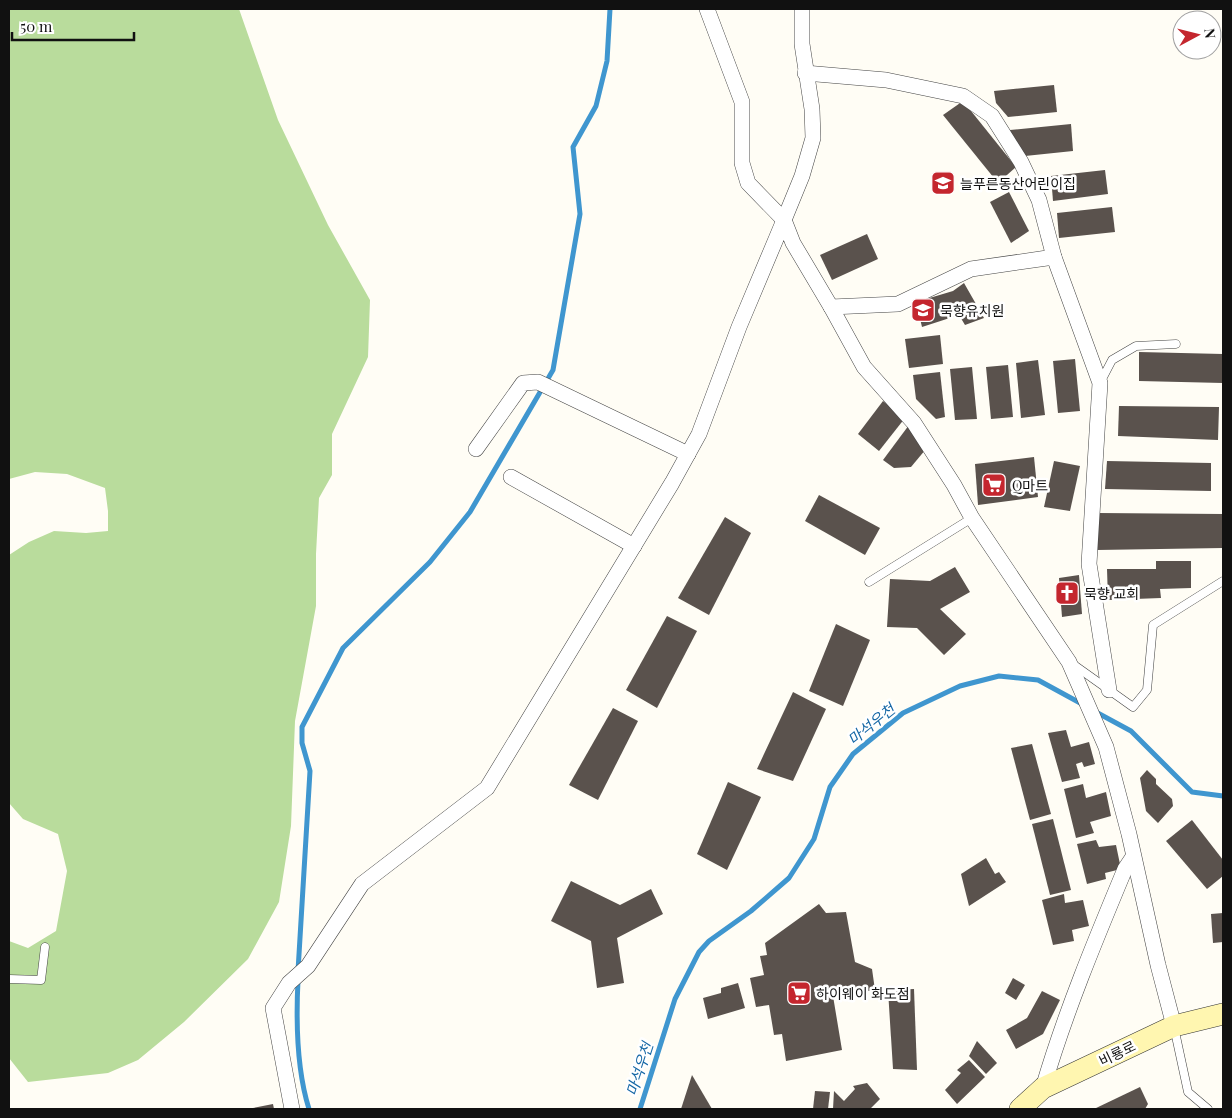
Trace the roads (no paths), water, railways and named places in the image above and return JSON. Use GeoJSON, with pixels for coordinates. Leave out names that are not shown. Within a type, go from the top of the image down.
{"type":"FeatureCollection","features":[{"type":"Feature","properties":{"kind":"main road","name":"비룡로"},"geometry":{"type":"LineString","coordinates":[[1020,1109],[1043,1088],[1174,1026],[1223,1014]]}},
{"type":"Feature","properties":{"kind":"street"},"geometry":{"type":"LineString","coordinates":[[708,9],[742,102],[742,164],[748,183],[784,220],[793,243],[864,367],[914,423],[954,485],[972,518],[1069,662],[1106,747],[1174,1026]]}},
{"type":"Feature","properties":{"kind":"street"},"geometry":{"type":"LineString","coordinates":[[292,1109],[273,1008],[289,983],[308,966],[362,884],[487,788],[634,546],[699,434],[739,327],[802,176],[813,138],[812,110],[802,44],[802,9]]}},
{"type":"Feature","properties":{"kind":"street"},"geometry":{"type":"LineString","coordinates":[[805,73],[886,80],[963,96],[992,116],[1021,162],[1039,200],[1054,257],[1100,383],[1089,564],[1110,690]]}},
{"type":"Feature","properties":{"kind":"street"},"geometry":{"type":"LineString","coordinates":[[831,307],[898,304],[971,269],[1054,257]]}},
{"type":"Feature","properties":{"kind":"street"},"geometry":{"type":"LineString","coordinates":[[476,448],[523,383],[538,382],[688,454]]}},
{"type":"Feature","properties":{"kind":"street"},"geometry":{"type":"LineString","coordinates":[[511,477],[634,546]]}},
{"type":"Feature","properties":{"kind":"street"},"geometry":{"type":"LineString","coordinates":[[1043,1088],[1054,1050],[1089,956],[1125,869],[1133,857]]}},
{"type":"Feature","properties":{"kind":"lane"},"geometry":{"type":"LineString","coordinates":[[1100,383],[1112,360],[1136,346],[1176,344]]}},
{"type":"Feature","properties":{"kind":"lane"},"geometry":{"type":"LineString","coordinates":[[869,582],[972,518]]}},
{"type":"Feature","properties":{"kind":"lane"},"geometry":{"type":"LineString","coordinates":[[1069,662],[1133,707],[1147,690],[1153,625],[1223,581]]}},
{"type":"Feature","properties":{"kind":"lane"},"geometry":{"type":"LineString","coordinates":[[9,979],[41,980],[45,947]]}},
{"type":"Feature","properties":{"kind":"lane"},"geometry":{"type":"LineString","coordinates":[[1174,1026],[1188,1092],[1208,1109]]}},
{"type":"Feature","properties":{"kind":"waterway"},"geometry":{"type":"LineString","coordinates":[[298,971],[310,771],[302,743],[302,727],[343,648],[430,562],[470,512],[553,370],[580,214],[573,147],[596,106],[607,61],[610,9]]}},
{"type":"Feature","properties":{"kind":"waterway","name":"마석우천"},"geometry":{"type":"LineString","coordinates":[[640,1109],[675,999],[699,952],[709,941],[751,911],[789,878],[814,839],[830,787],[853,754],[903,713],[960,686],[999,676],[1038,680],[1082,704]]}},
{"type":"Feature","properties":{"kind":"waterway","name":"마석우천"},"geometry":{"type":"LineString","coordinates":[[1094,711],[1131,731],[1192,792],[1223,796]]}},
{"type":"Feature","properties":{"kind":"waterway"},"geometry":{"type":"LineString","coordinates":[[298,980],[298,1045],[302,1078],[309,1109]]}},
{"type":"Feature","properties":{"kind":"place","name":"늘푸른동산어린이집"},"geometry":{"type":"Point","coordinates":[943,183]}},
{"type":"Feature","properties":{"kind":"place","name":"묵향유치원"},"geometry":{"type":"Point","coordinates":[923,310]}},
{"type":"Feature","properties":{"kind":"place","name":"Q마트"},"geometry":{"type":"Point","coordinates":[994,485]}},
{"type":"Feature","properties":{"kind":"place","name":"묵향 교회"},"geometry":{"type":"Point","coordinates":[1067,593]}},
{"type":"Feature","properties":{"kind":"place","name":"하이웨이 화도점"},"geometry":{"type":"Point","coordinates":[799,993]}}]}
